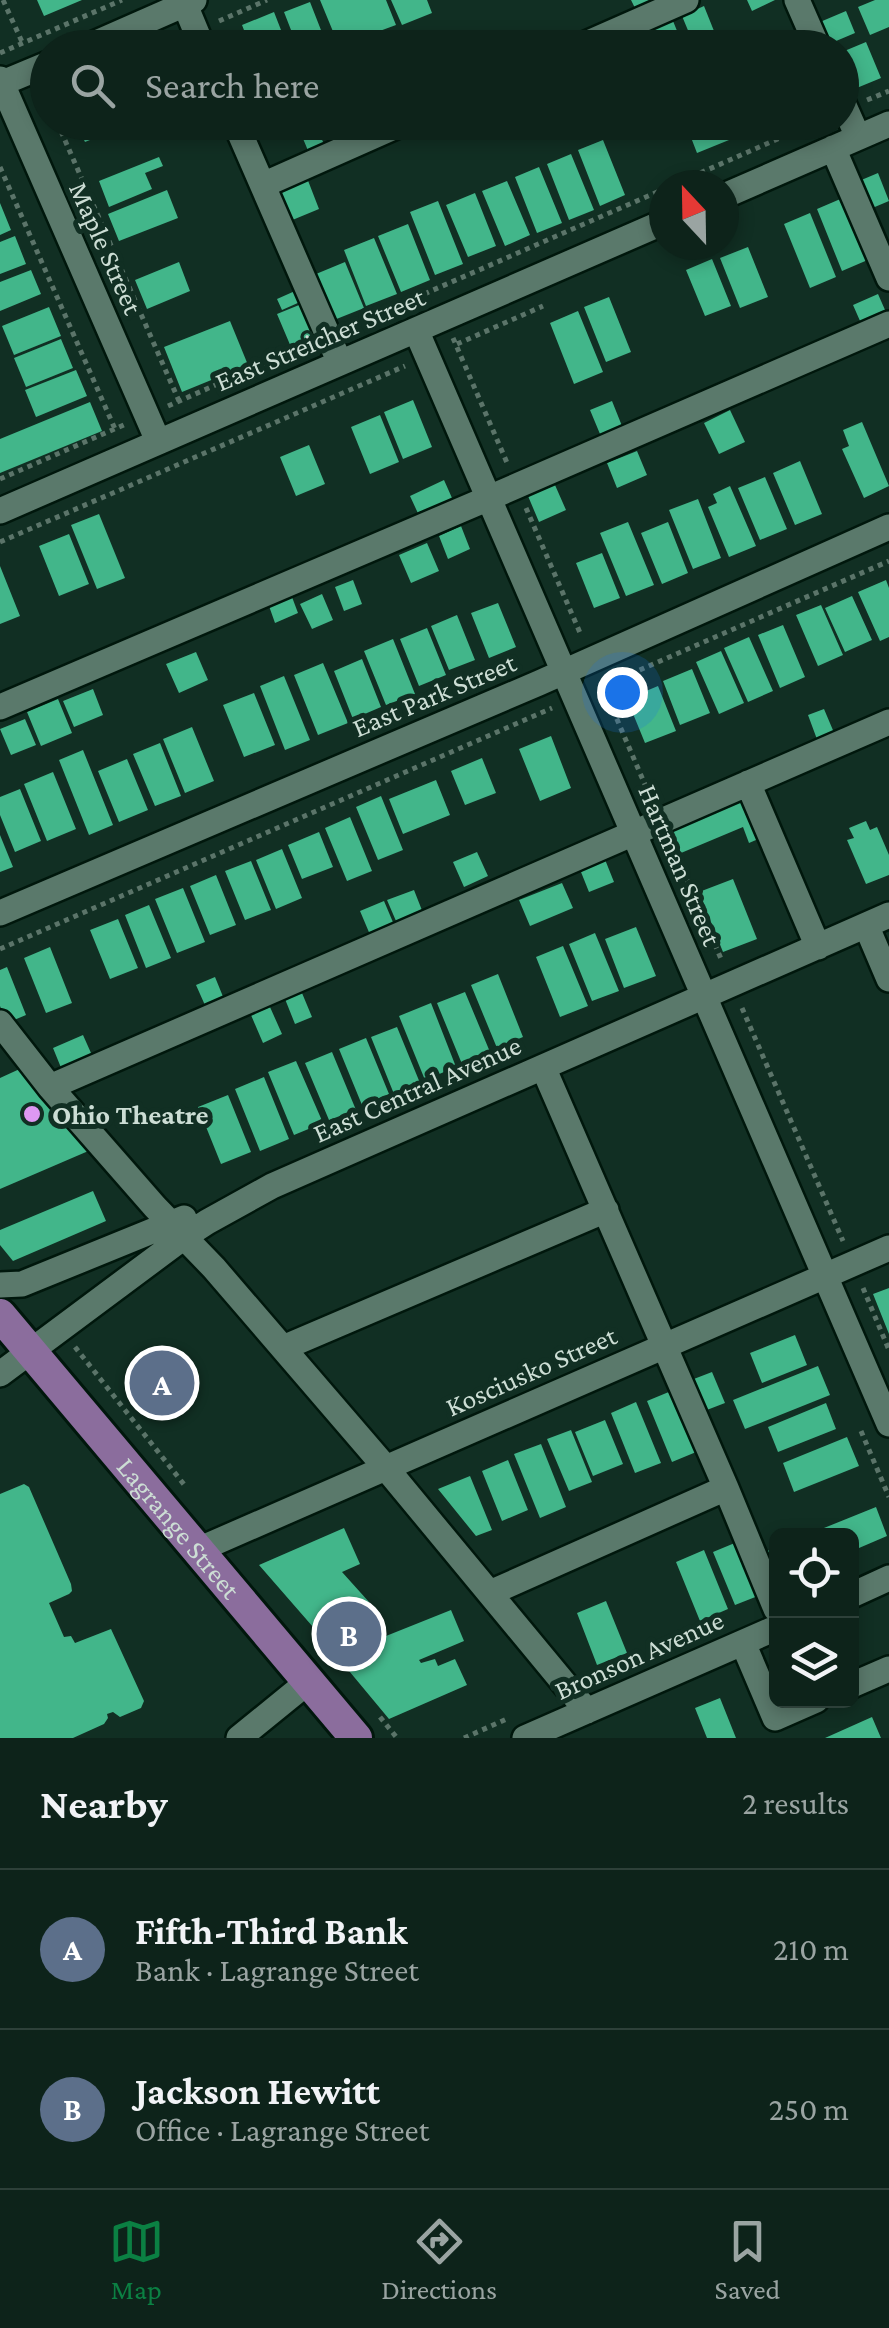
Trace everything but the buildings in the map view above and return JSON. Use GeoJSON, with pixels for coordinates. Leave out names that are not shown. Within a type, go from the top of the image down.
{"type":"FeatureCollection","features":[{"type":"Feature","properties":{"kind":"main road","name":"Lagrange Street"},"geometry":{"type":"LineString","coordinates":[[0,1315],[356,1738]]}},
{"type":"Feature","properties":{"kind":"street"},"geometry":{"type":"LineString","coordinates":[[618,30],[686,0]]}},
{"type":"Feature","properties":{"kind":"street"},"geometry":{"type":"LineString","coordinates":[[797,0],[810,30]]}},
{"type":"Feature","properties":{"kind":"street"},"geometry":{"type":"LineString","coordinates":[[124,30],[187,1],[197,30]]}},
{"type":"Feature","properties":{"kind":"street"},"geometry":{"type":"LineString","coordinates":[[1,82],[30,71]]}},
{"type":"Feature","properties":{"kind":"street","name":"Maple Street"},"geometry":{"type":"LineString","coordinates":[[1,82],[158,442]]}},
{"type":"Feature","properties":{"kind":"street"},"geometry":{"type":"LineString","coordinates":[[859,137],[889,124]]}},
{"type":"Feature","properties":{"kind":"street"},"geometry":{"type":"LineString","coordinates":[[244,140],[340,363]]}},
{"type":"Feature","properties":{"kind":"street"},"geometry":{"type":"LineString","coordinates":[[263,185],[365,140]]}},
{"type":"Feature","properties":{"kind":"street"},"geometry":{"type":"LineString","coordinates":[[739,189],[851,140]]}},
{"type":"Feature","properties":{"kind":"street"},"geometry":{"type":"LineString","coordinates":[[832,148],[889,278]]}},
{"type":"Feature","properties":{"kind":"street","name":"East Streicher Street"},"geometry":{"type":"LineString","coordinates":[[0,511],[649,229]]}},
{"type":"Feature","properties":{"kind":"street"},"geometry":{"type":"LineString","coordinates":[[0,707],[889,324]]}},
{"type":"Feature","properties":{"kind":"street","name":"Hartman Street"},"geometry":{"type":"LineString","coordinates":[[416,330],[889,1424]]}},
{"type":"Feature","properties":{"kind":"street","name":"East Park Street"},"geometry":{"type":"LineString","coordinates":[[0,913],[564,672],[889,527]]}},
{"type":"Feature","properties":{"kind":"street"},"geometry":{"type":"LineString","coordinates":[[50,1087],[889,722]]}},
{"type":"Feature","properties":{"kind":"street"},"geometry":{"type":"LineString","coordinates":[[748,783],[818,946]]}},
{"type":"Feature","properties":{"kind":"street"},"geometry":{"type":"LineString","coordinates":[[877,920],[889,979]]}},
{"type":"Feature","properties":{"kind":"street","name":"East Central Avenue"},"geometry":{"type":"LineString","coordinates":[[0,1374],[62,1328],[178,1230],[207,1222],[314,1166],[877,920]]}},
{"type":"Feature","properties":{"kind":"street"},"geometry":{"type":"LineString","coordinates":[[0,1023],[50,1087],[214,1268],[386,1468],[587,1711]]}},
{"type":"Feature","properties":{"kind":"street"},"geometry":{"type":"LineString","coordinates":[[543,1067],[769,1592]]}},
{"type":"Feature","properties":{"kind":"street"},"geometry":{"type":"LineString","coordinates":[[283,1348],[606,1210]]}},
{"type":"Feature","properties":{"kind":"street"},"geometry":{"type":"LineString","coordinates":[[0,1284],[22,1284],[178,1230]]}},
{"type":"Feature","properties":{"kind":"street","name":"Kosciusko Street"},"geometry":{"type":"LineString","coordinates":[[198,1550],[889,1248]]}},
{"type":"Feature","properties":{"kind":"street"},"geometry":{"type":"LineString","coordinates":[[490,1593],[726,1488]]}},
{"type":"Feature","properties":{"kind":"street"},"geometry":{"type":"LineString","coordinates":[[859,1592],[889,1578]]}},
{"type":"Feature","properties":{"kind":"street","name":"Bronson Avenue"},"geometry":{"type":"LineString","coordinates":[[525,1738],[769,1631]]}},
{"type":"Feature","properties":{"kind":"street"},"geometry":{"type":"LineString","coordinates":[[742,1643],[773,1728],[804,1708]]}},
{"type":"Feature","properties":{"kind":"street"},"geometry":{"type":"LineString","coordinates":[[859,1682],[889,1669]]}},
{"type":"Feature","properties":{"kind":"street"},"geometry":{"type":"LineString","coordinates":[[239,1738],[310,1681]]}},
{"type":"Feature","properties":{"kind":"path"},"geometry":{"type":"LineString","coordinates":[[53,30],[122,0]]}},
{"type":"Feature","properties":{"kind":"path"},"geometry":{"type":"LineString","coordinates":[[0,53],[30,40]]}},
{"type":"Feature","properties":{"kind":"path"},"geometry":{"type":"LineString","coordinates":[[64,140],[179,400]]}},
{"type":"Feature","properties":{"kind":"path"},"geometry":{"type":"LineString","coordinates":[[707,170],[775,140]]}},
{"type":"Feature","properties":{"kind":"path"},"geometry":{"type":"LineString","coordinates":[[0,166],[115,429]]}},
{"type":"Feature","properties":{"kind":"path"},"geometry":{"type":"LineString","coordinates":[[0,542],[542,306]]}},
{"type":"Feature","properties":{"kind":"path"},"geometry":{"type":"LineString","coordinates":[[0,949],[889,561]]}},
{"type":"Feature","properties":{"kind":"path"},"geometry":{"type":"LineString","coordinates":[[62,1328],[84,1362],[197,1500]]}},
{"type":"Feature","properties":{"kind":"path"},"geometry":{"type":"LineString","coordinates":[[372,1708],[397,1738]]}},
{"type":"Feature","properties":{"kind":"place","name":"Ohio Theatre"},"geometry":{"type":"Point","coordinates":[32,1114]}},
{"type":"Feature","properties":{"kind":"place","name":"Fifth-Third Bank"},"geometry":{"type":"Point","coordinates":[162,1383]}},
{"type":"Feature","properties":{"kind":"place","name":"Jackson Hewitt"},"geometry":{"type":"Point","coordinates":[349,1634]}}]}
